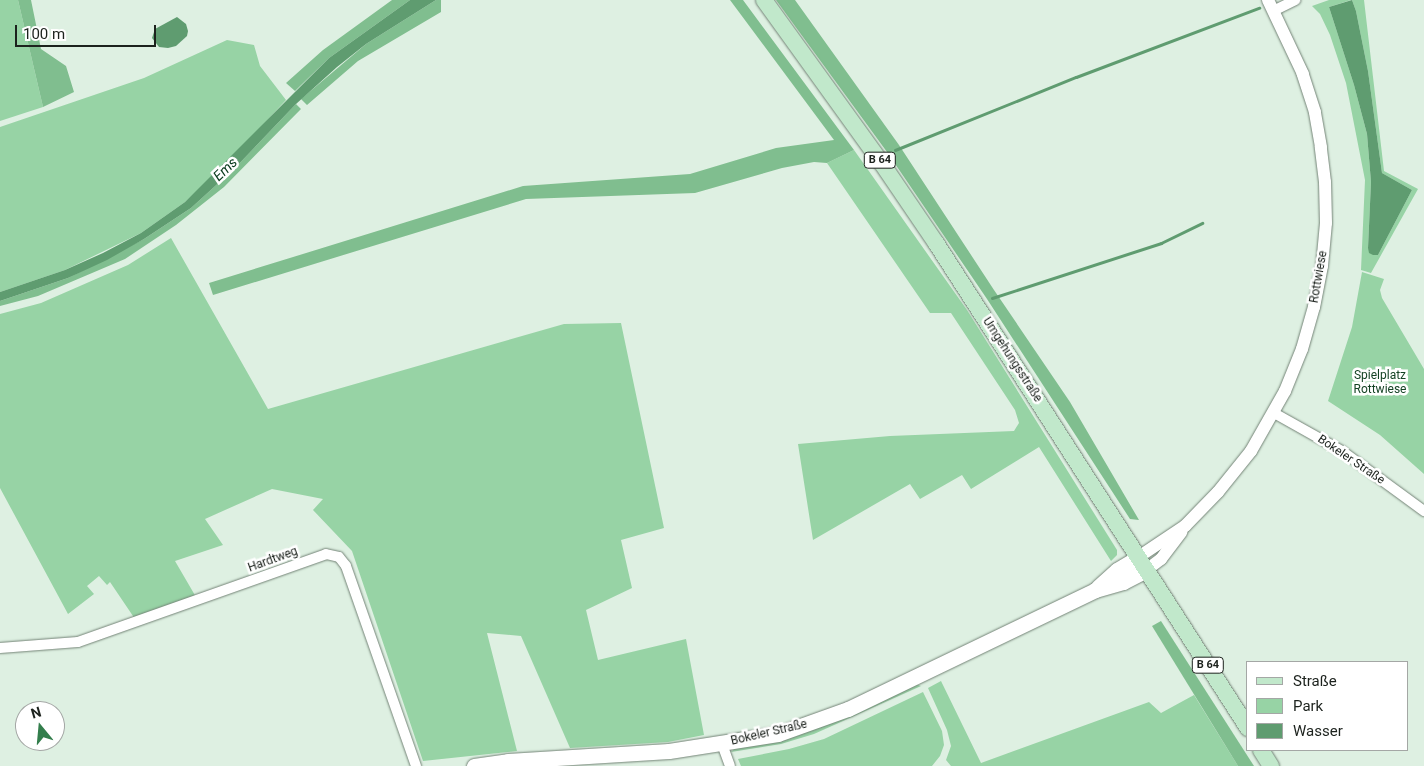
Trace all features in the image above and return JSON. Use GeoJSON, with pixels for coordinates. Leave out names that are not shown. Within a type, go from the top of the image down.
{"type":"FeatureCollection","features":[{"type":"Feature","properties":{"kind":"main road","name":"Umgehungsstraße"},"geometry":{"type":"LineString","coordinates":[[764,0],[881,162],[936,243],[1246,725]]}},
{"type":"Feature","properties":{"kind":"main road","name":"Bokeler Straße"},"geometry":{"type":"LineString","coordinates":[[474,766],[508,761],[669,751],[778,734],[848,709],[1095,590],[1117,570],[1141,564]]}},
{"type":"Feature","properties":{"kind":"main road"},"geometry":{"type":"LineString","coordinates":[[1262,751],[1271,766]]}},
{"type":"Feature","properties":{"kind":"street"},"geometry":{"type":"LineString","coordinates":[[1270,6],[1296,0]]}},
{"type":"Feature","properties":{"kind":"street","name":"Rottwiese"},"geometry":{"type":"LineString","coordinates":[[1141,564],[1185,526],[1243,463],[1274,413],[1294,370],[1314,307],[1325,246],[1326,199],[1321,147],[1311,99],[1295,56],[1270,6]]}},
{"type":"Feature","properties":{"kind":"street","name":"Bokeler Straße"},"geometry":{"type":"LineString","coordinates":[[1274,413],[1342,451],[1424,511]]}},
{"type":"Feature","properties":{"kind":"street","name":"Hardtweg"},"geometry":{"type":"LineString","coordinates":[[0,648],[78,642],[326,554],[340,557],[346,566],[416,766]]}},
{"type":"Feature","properties":{"kind":"street"},"geometry":{"type":"LineString","coordinates":[[722,744],[730,766]]}},
{"type":"Feature","properties":{"kind":"green space"},"geometry":{"type":"Polygon","coordinates":[[[0,0],[18,0],[43,107],[0,121],[0,0]]]}},
{"type":"Feature","properties":{"kind":"green space"},"geometry":{"type":"Polygon","coordinates":[[[1329,0],[1351,0],[1329,7],[1354,85],[1367,134],[1371,182],[1368,248],[1378,255],[1412,190],[1382,173],[1368,71],[1352,0],[1364,0],[1384,171],[1418,189],[1371,273],[1361,270],[1365,180],[1346,83],[1330,35],[1320,14],[1312,6],[1329,0]]]}},
{"type":"Feature","properties":{"kind":"green space"},"geometry":{"type":"Polygon","coordinates":[[[227,40],[254,45],[260,66],[286,100],[228,162],[185,202],[141,233],[65,270],[0,292],[0,127],[144,78],[227,40]]]}},
{"type":"Feature","properties":{"kind":"green space"},"geometry":{"type":"Polygon","coordinates":[[[854,150],[967,310],[1117,550],[1117,555],[1111,561],[1039,447],[971,489],[962,475],[920,499],[910,484],[813,540],[798,444],[890,436],[1014,431],[1019,423],[1015,410],[951,313],[930,313],[827,163],[854,150]]]}},
{"type":"Feature","properties":{"kind":"green space"},"geometry":{"type":"Polygon","coordinates":[[[171,238],[268,409],[564,324],[621,323],[664,528],[621,540],[632,588],[586,610],[598,660],[686,639],[704,735],[668,742],[570,748],[521,636],[487,633],[517,751],[423,761],[352,551],[313,510],[323,499],[272,489],[205,519],[223,545],[175,561],[196,597],[135,619],[110,582],[107,585],[99,576],[87,586],[94,594],[68,614],[0,488],[0,314],[41,303],[128,265],[171,238]]]}},
{"type":"Feature","properties":{"kind":"green space","name":"Spielplatz Rottwiese"},"geometry":{"type":"Polygon","coordinates":[[[1362,272],[1384,279],[1380,290],[1382,298],[1424,369],[1424,474],[1380,435],[1328,401],[1352,327],[1362,272]]]}},
{"type":"Feature","properties":{"kind":"green space"},"geometry":{"type":"Polygon","coordinates":[[[941,681],[981,763],[1149,702],[1161,713],[1194,695],[1238,766],[951,766],[946,760],[951,746],[947,730],[928,688],[941,681]]]}},
{"type":"Feature","properties":{"kind":"green space"},"geometry":{"type":"Polygon","coordinates":[[[913,683],[921,686],[814,734],[781,744],[731,752],[736,747],[913,683]]]}},
{"type":"Feature","properties":{"kind":"green space"},"geometry":{"type":"Polygon","coordinates":[[[923,692],[942,731],[944,745],[940,756],[932,766],[741,766],[738,759],[789,749],[824,739],[923,692]]]}},
{"type":"Feature","properties":{"kind":"shaded area"},"geometry":{"type":"Polygon","coordinates":[[[18,0],[31,0],[41,49],[66,66],[74,92],[43,107],[18,0]]]}},
{"type":"Feature","properties":{"kind":"shaded area"},"geometry":{"type":"Polygon","coordinates":[[[392,0],[410,0],[329,58],[295,91],[286,83],[323,50],[392,0]]]}},
{"type":"Feature","properties":{"kind":"shaded area"},"geometry":{"type":"Polygon","coordinates":[[[436,0],[441,0],[441,12],[358,61],[307,105],[301,99],[366,44],[436,0]]]}},
{"type":"Feature","properties":{"kind":"shaded area"},"geometry":{"type":"Polygon","coordinates":[[[730,0],[743,0],[854,150],[827,163],[814,162],[782,168],[695,193],[526,199],[213,295],[209,283],[523,186],[690,174],[776,148],[834,140],[730,0]]]}},
{"type":"Feature","properties":{"kind":"shaded area"},"geometry":{"type":"Polygon","coordinates":[[[776,0],[795,0],[899,145],[1070,402],[1139,520],[1130,519],[987,299],[887,152],[776,0]]]}},
{"type":"Feature","properties":{"kind":"shaded area"},"geometry":{"type":"Polygon","coordinates":[[[296,104],[301,109],[224,187],[176,225],[125,259],[38,296],[0,306],[0,301],[68,278],[144,239],[191,208],[235,168],[296,104]]]}},
{"type":"Feature","properties":{"kind":"shaded area"},"geometry":{"type":"Polygon","coordinates":[[[1161,621],[1254,766],[1238,766],[1152,626],[1161,621]]]}},
{"type":"Feature","properties":{"kind":"water","name":"Ems"},"geometry":{"type":"Polygon","coordinates":[[[410,0],[436,0],[366,44],[337,67],[296,104],[235,168],[191,208],[144,239],[107,260],[68,278],[0,301],[0,292],[65,270],[103,253],[141,233],[185,202],[329,58],[410,0]]]}},
{"type":"Feature","properties":{"kind":"water"},"geometry":{"type":"Polygon","coordinates":[[[1352,0],[1368,71],[1382,173],[1412,190],[1378,255],[1369,253],[1368,248],[1371,182],[1367,134],[1354,85],[1329,7],[1352,0]]]}},
{"type":"Feature","properties":{"kind":"water"},"geometry":{"type":"Polygon","coordinates":[[[177,17],[186,24],[187,36],[176,46],[168,48],[159,47],[152,38],[155,29],[177,17]]]}},
{"type":"Feature","properties":{"kind":"waterway"},"geometry":{"type":"LineString","coordinates":[[895,150],[1076,77],[1259,8]]}},
{"type":"Feature","properties":{"kind":"waterway"},"geometry":{"type":"LineString","coordinates":[[992,298],[1161,243],[1202,223]]}}]}
